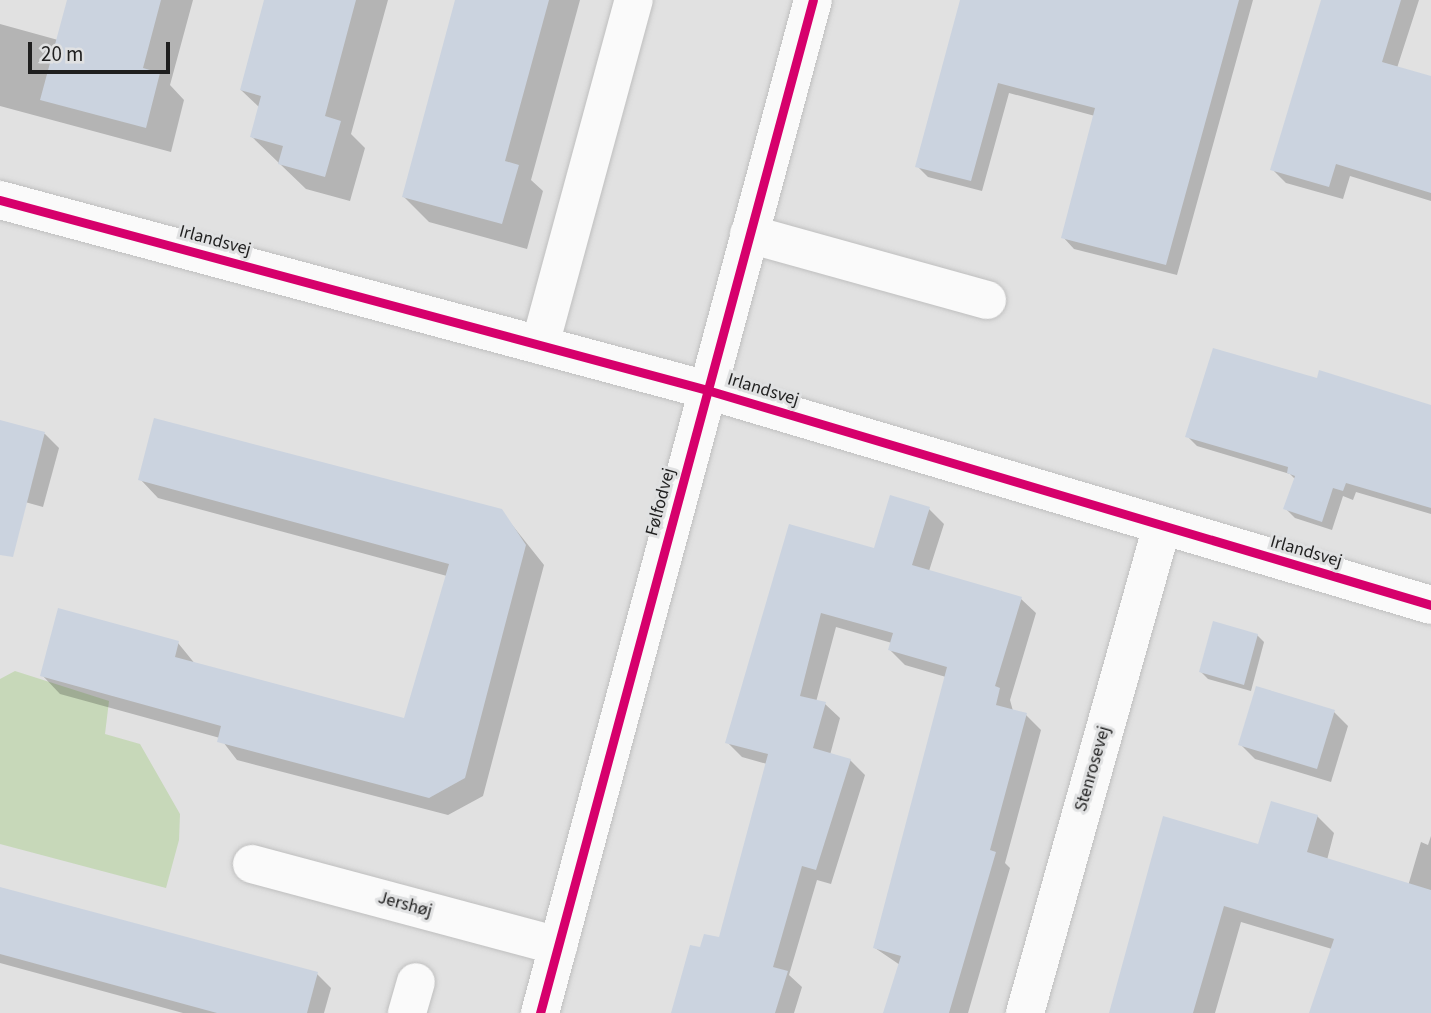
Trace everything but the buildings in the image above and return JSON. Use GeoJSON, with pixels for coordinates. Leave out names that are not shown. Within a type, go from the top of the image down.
{"type":"FeatureCollection","features":[{"type":"Feature","properties":{"kind":"street"},"geometry":{"type":"LineString","coordinates":[[540,345],[634,0]]}},
{"type":"Feature","properties":{"kind":"street","name":"Følfodvej"},"geometry":{"type":"LineString","coordinates":[[540,1013],[813,0]]}},
{"type":"Feature","properties":{"kind":"street","name":"Irlandsvej"},"geometry":{"type":"LineString","coordinates":[[0,200],[707,390],[1431,605]]}},
{"type":"Feature","properties":{"kind":"street"},"geometry":{"type":"LineString","coordinates":[[750,234],[987,300]]}},
{"type":"Feature","properties":{"kind":"street","name":"Stenrosevej"},"geometry":{"type":"LineString","coordinates":[[1025,1013],[1162,526]]}},
{"type":"Feature","properties":{"kind":"street","name":"Jershøj"},"geometry":{"type":"LineString","coordinates":[[252,864],[558,946]]}},
{"type":"Feature","properties":{"kind":"green space"},"geometry":{"type":"Polygon","coordinates":[[[15,671],[109,701],[105,734],[140,744],[180,814],[179,840],[166,888],[0,844],[0,679],[15,671]]]}},
{"type":"Feature","properties":{"kind":"cycle path"},"geometry":{"type":"LineString","coordinates":[[540,1013],[813,0]]}},
{"type":"Feature","properties":{"kind":"cycle path"},"geometry":{"type":"LineString","coordinates":[[0,200],[707,390],[1431,605]]}}]}
